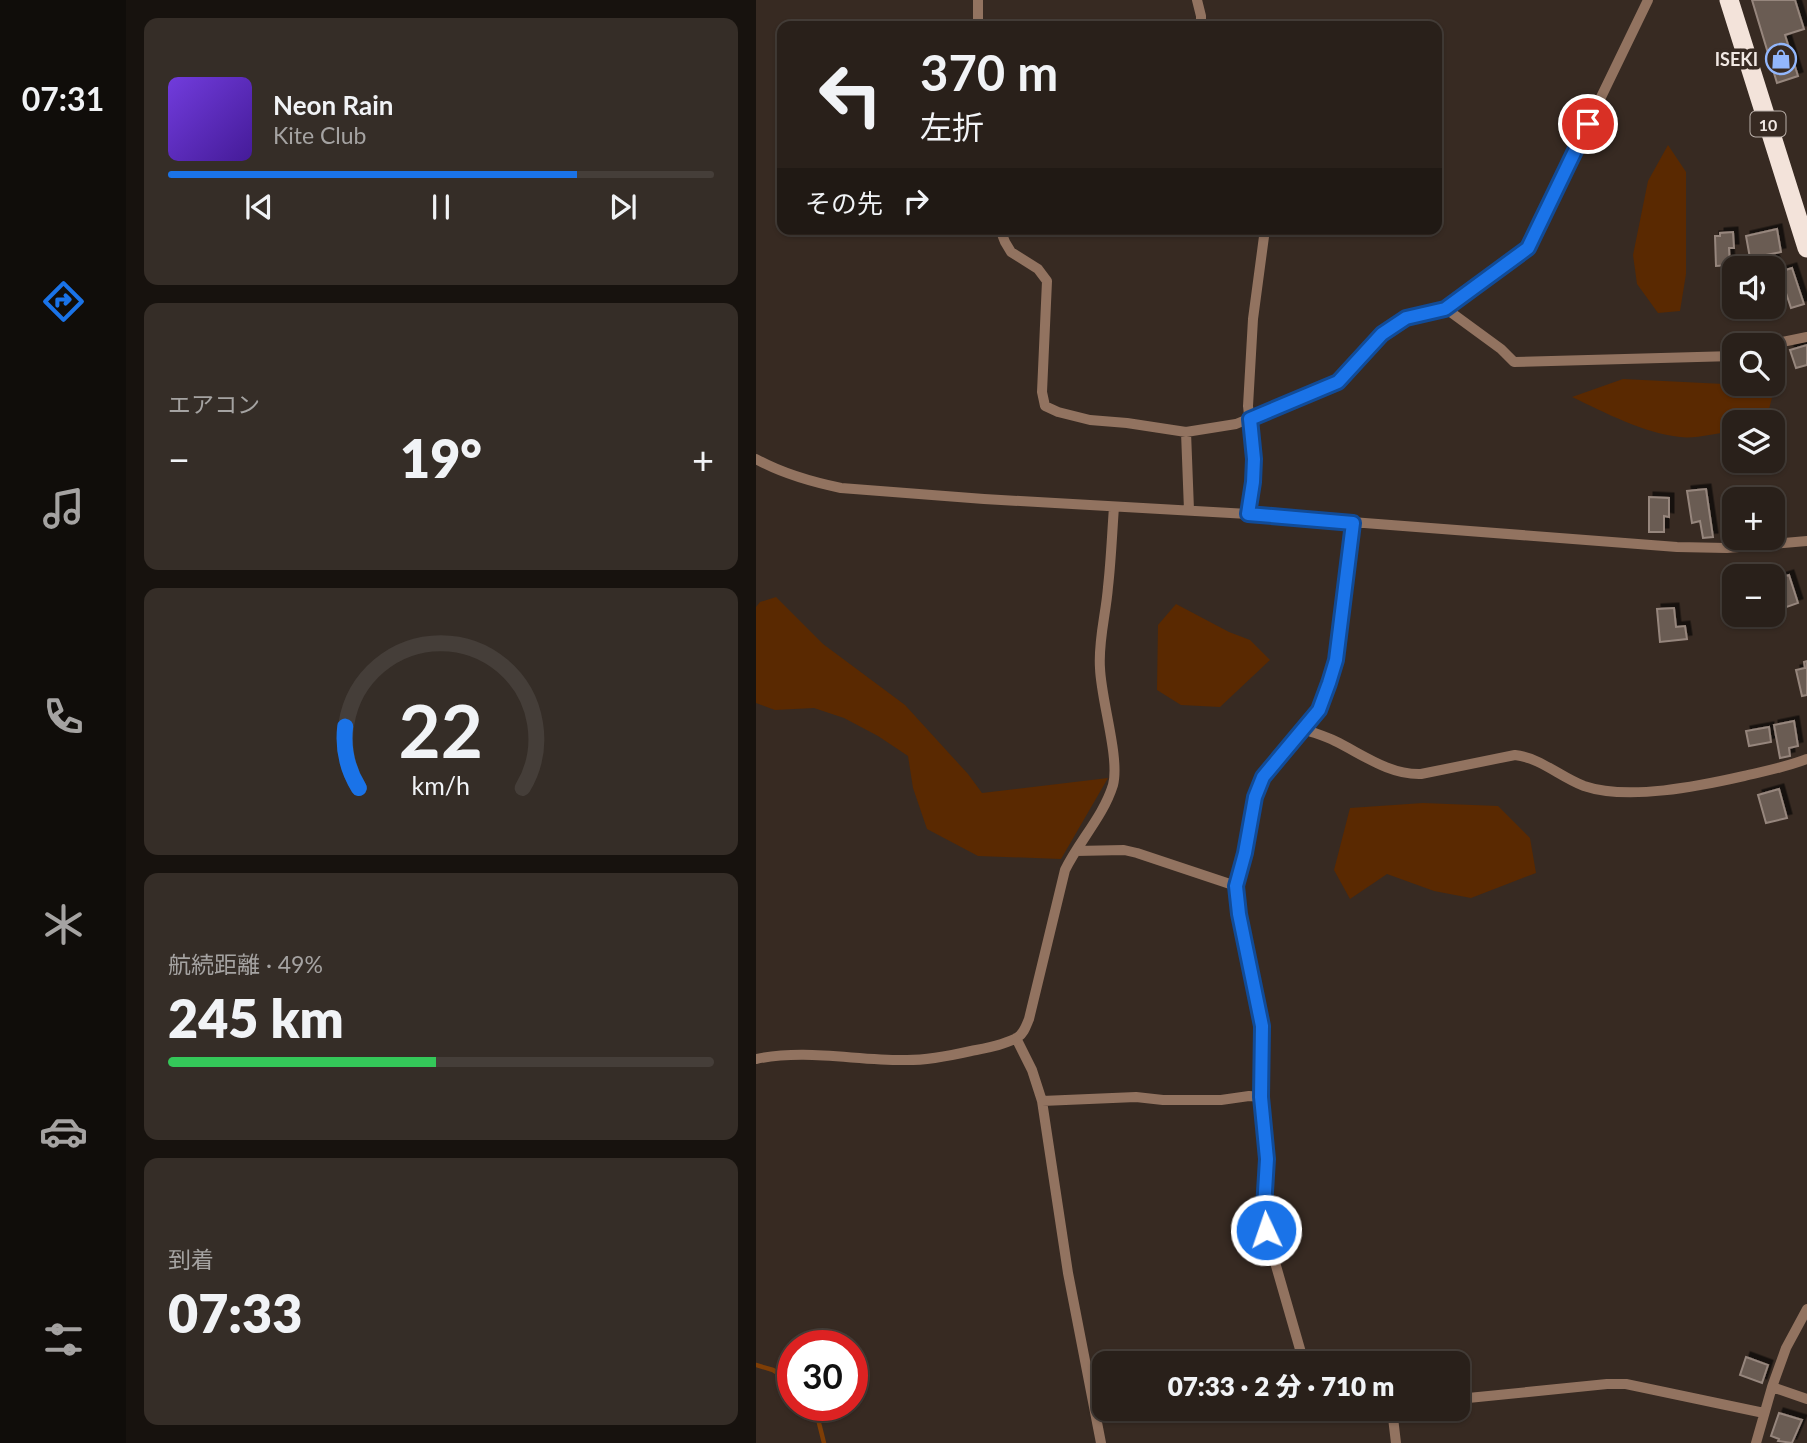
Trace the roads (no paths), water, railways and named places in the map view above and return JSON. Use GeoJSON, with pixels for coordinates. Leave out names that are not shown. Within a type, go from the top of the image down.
{"type":"FeatureCollection","features":[{"type":"Feature","properties":{"kind":"highway","name":"10"},"geometry":{"type":"LineString","coordinates":[[1729,0],[1807,247]]}},
{"type":"Feature","properties":{"kind":"street"},"geometry":{"type":"LineString","coordinates":[[978,0],[978,21]]}},
{"type":"Feature","properties":{"kind":"street"},"geometry":{"type":"LineString","coordinates":[[1197,0],[1201,21]]}},
{"type":"Feature","properties":{"kind":"street"},"geometry":{"type":"LineString","coordinates":[[1002,235],[1011,252],[1038,269],[1047,281],[1042,392],[1045,406],[1090,420],[1186,432],[1236,424],[1250,419],[1338,382],[1382,334],[1406,318],[1445,309],[1528,248],[1648,0]]}},
{"type":"Feature","properties":{"kind":"street"},"geometry":{"type":"LineString","coordinates":[[1248,514],[1254,459],[1248,406],[1253,319],[1264,235]]}},
{"type":"Feature","properties":{"kind":"street"},"geometry":{"type":"LineString","coordinates":[[1445,309],[1501,349],[1514,362],[1722,356]]}},
{"type":"Feature","properties":{"kind":"street"},"geometry":{"type":"LineString","coordinates":[[1785,342],[1807,337]]}},
{"type":"Feature","properties":{"kind":"street"},"geometry":{"type":"LineString","coordinates":[[1186,432],[1189,510]]}},
{"type":"Feature","properties":{"kind":"street"},"geometry":{"type":"LineString","coordinates":[[756,458],[793,475],[841,488],[1248,514],[1677,547],[1727,548],[1807,541]]}},
{"type":"Feature","properties":{"kind":"street"},"geometry":{"type":"LineString","coordinates":[[756,1059],[796,1055],[904,1060],[945,1057],[1016,1038],[1024,1031],[1030,1019],[1065,870],[1106,804],[1114,782],[1114,756],[1100,667],[1114,507]]}},
{"type":"Feature","properties":{"kind":"street"},"geometry":{"type":"LineString","coordinates":[[1301,1351],[1268,1238],[1264,1208],[1267,1159],[1261,1097],[1262,1026],[1239,914],[1236,886],[1255,797],[1263,777],[1319,710],[1336,660],[1353,523]]}},
{"type":"Feature","properties":{"kind":"street"},"geometry":{"type":"LineString","coordinates":[[1304,729],[1333,740],[1388,769],[1407,775],[1515,755],[1526,757],[1583,785],[1610,792],[1665,790],[1710,783],[1807,760]]}},
{"type":"Feature","properties":{"kind":"street"},"geometry":{"type":"LineString","coordinates":[[1076,851],[1124,850],[1236,886]]}},
{"type":"Feature","properties":{"kind":"street"},"geometry":{"type":"LineString","coordinates":[[1016,1038],[1032,1070],[1042,1101],[1068,1273],[1101,1443]]}},
{"type":"Feature","properties":{"kind":"street"},"geometry":{"type":"LineString","coordinates":[[1042,1101],[1136,1097],[1221,1100],[1261,1097]]}},
{"type":"Feature","properties":{"kind":"street"},"geometry":{"type":"LineString","coordinates":[[1756,1443],[1786,1348],[1807,1309]]}},
{"type":"Feature","properties":{"kind":"street"},"geometry":{"type":"LineString","coordinates":[[1470,1398],[1626,1384],[1764,1413]]}},
{"type":"Feature","properties":{"kind":"street"},"geometry":{"type":"LineString","coordinates":[[1772,1387],[1807,1399]]}},
{"type":"Feature","properties":{"kind":"street"},"geometry":{"type":"LineString","coordinates":[[1393,1421],[1396,1443]]}},
{"type":"Feature","properties":{"kind":"waterway"},"geometry":{"type":"LineString","coordinates":[[756,1365],[777,1373]]}},
{"type":"Feature","properties":{"kind":"waterway"},"geometry":{"type":"LineString","coordinates":[[818,1421],[824,1443]]}},
{"type":"Feature","properties":{"kind":"place","name":"ISEKI"},"geometry":{"type":"Point","coordinates":[1781,59]}}]}
